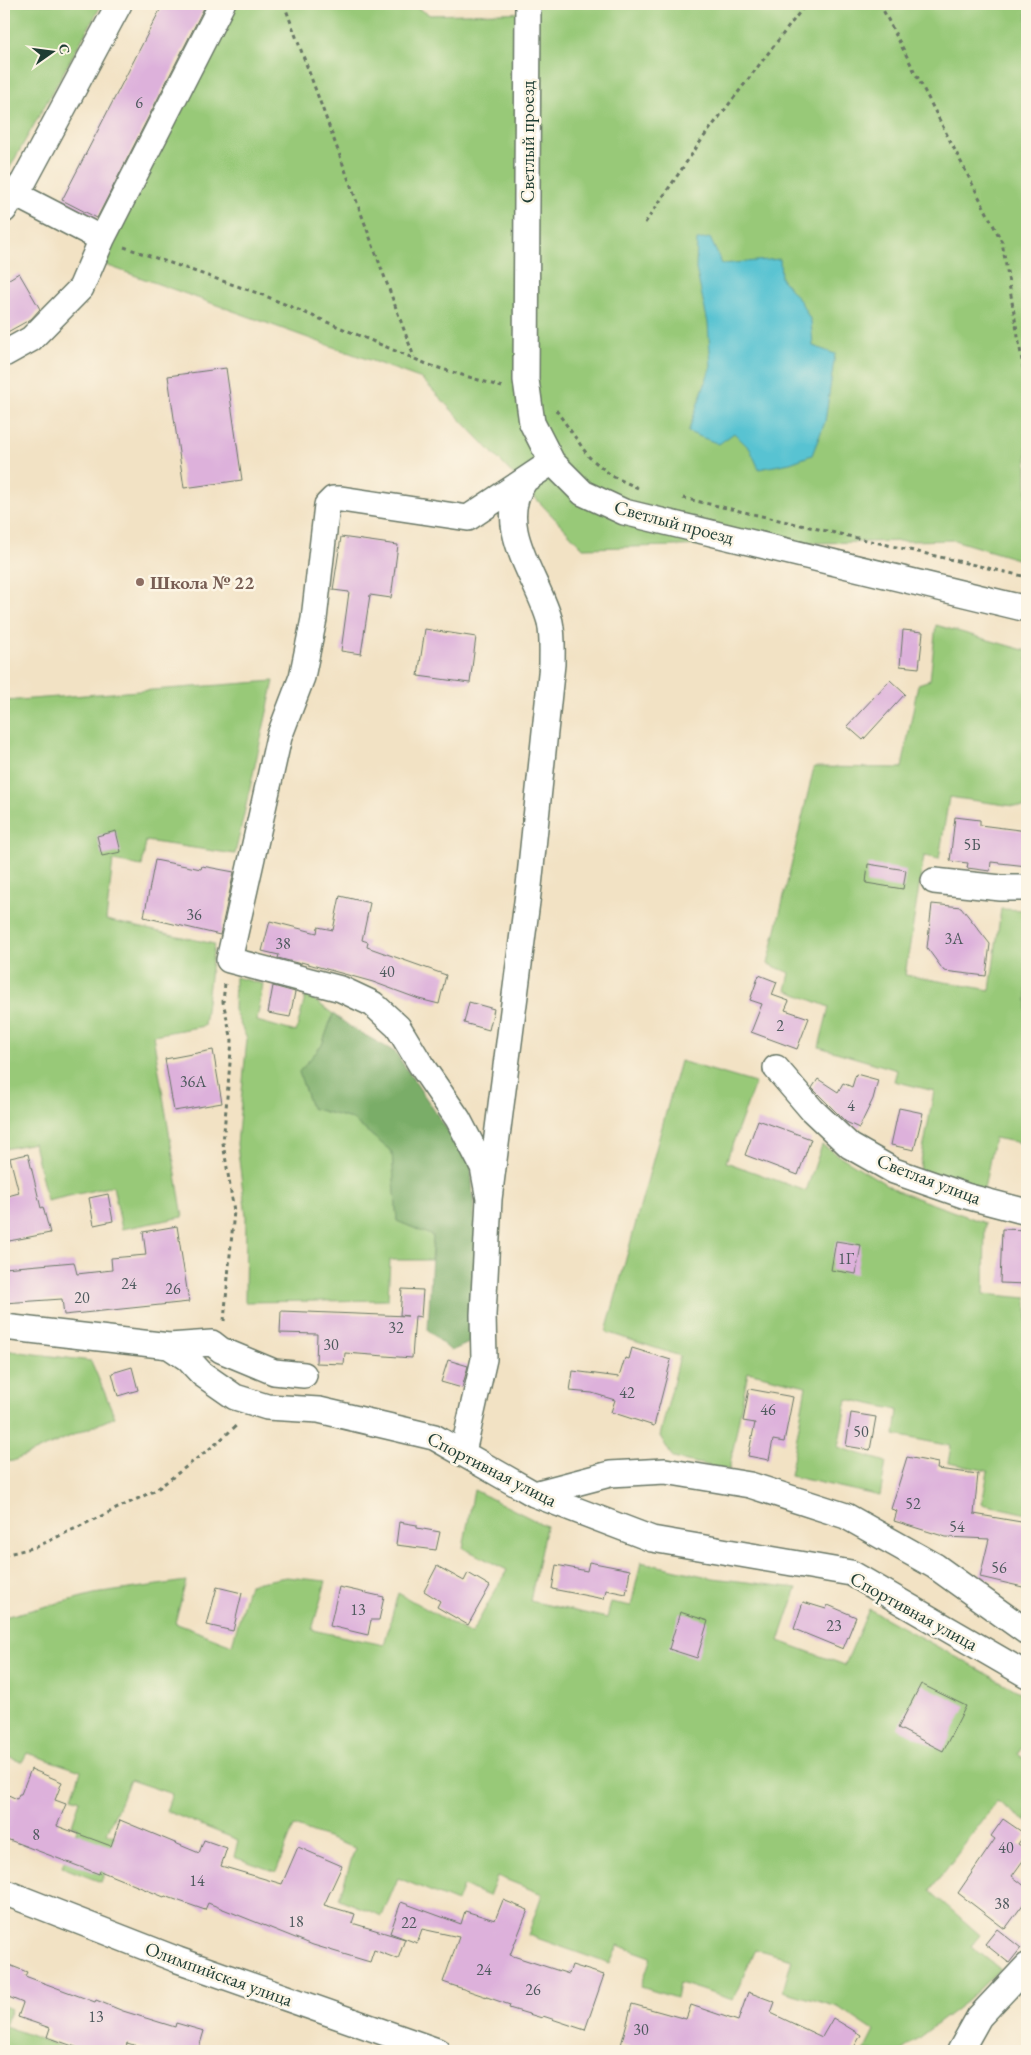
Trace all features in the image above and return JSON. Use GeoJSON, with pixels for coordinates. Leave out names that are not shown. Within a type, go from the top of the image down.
{"type":"FeatureCollection","features":[{"type":"Feature","properties":{"kind":"street"},"geometry":{"type":"LineString","coordinates":[[102,239],[9,202],[24,181],[119,4]]}},
{"type":"Feature","properties":{"kind":"street"},"geometry":{"type":"LineString","coordinates":[[4,354],[31,339],[81,288],[102,239],[222,4]]}},
{"type":"Feature","properties":{"kind":"street","name":"Светлый проезд"},"geometry":{"type":"LineString","coordinates":[[528,4],[526,380],[532,423],[552,462],[583,493],[624,512],[1027,609]]}},
{"type":"Feature","properties":{"kind":"street"},"geometry":{"type":"LineString","coordinates":[[490,1199],[483,1167],[458,1118],[421,1065],[398,1027],[372,1004],[342,988],[228,960],[279,737],[302,677],[314,619],[327,505],[333,499],[341,499],[468,518],[552,462]]}},
{"type":"Feature","properties":{"kind":"street"},"geometry":{"type":"LineString","coordinates":[[463,1452],[484,1359],[483,1315],[490,1199],[529,886],[553,641],[550,622],[520,553],[515,530],[514,503],[517,492],[524,482]]}},
{"type":"Feature","properties":{"kind":"street"},"geometry":{"type":"LineString","coordinates":[[934,881],[1001,888],[1027,888]]}},
{"type":"Feature","properties":{"kind":"street","name":"Светлая улица"},"geometry":{"type":"LineString","coordinates":[[776,1068],[812,1110],[850,1146],[894,1170],[966,1196],[1027,1212]]}},
{"type":"Feature","properties":{"kind":"street","name":"Спортивная улица"},"geometry":{"type":"LineString","coordinates":[[4,1327],[169,1346],[187,1358],[202,1374],[235,1397],[267,1407],[319,1410],[434,1437],[534,1494],[652,1539],[850,1573],[1027,1675]]}},
{"type":"Feature","properties":{"kind":"street"},"geometry":{"type":"LineString","coordinates":[[169,1346],[212,1343],[222,1350],[274,1372],[304,1375]]}},
{"type":"Feature","properties":{"kind":"street"},"geometry":{"type":"LineString","coordinates":[[534,1494],[610,1474],[665,1471],[750,1485],[846,1516],[935,1566],[1027,1632]]}},
{"type":"Feature","properties":{"kind":"street","name":"Олимпийская улица"},"geometry":{"type":"LineString","coordinates":[[4,1892],[178,1960],[437,2051]]}},
{"type":"Feature","properties":{"kind":"street"},"geometry":{"type":"LineString","coordinates":[[963,2051],[979,2018],[1027,1966]]}},
{"type":"Feature","properties":{"kind":"path"},"geometry":{"type":"LineString","coordinates":[[284,4],[414,358]]}},
{"type":"Feature","properties":{"kind":"path"},"geometry":{"type":"LineString","coordinates":[[645,223],[703,138],[806,4]]}},
{"type":"Feature","properties":{"kind":"path"},"geometry":{"type":"LineString","coordinates":[[880,4],[1002,242],[1027,390]]}},
{"type":"Feature","properties":{"kind":"path"},"geometry":{"type":"LineString","coordinates":[[222,1350],[234,1211],[223,1143],[232,1040],[223,1002],[228,960]]}},
{"type":"Feature","properties":{"kind":"path"},"geometry":{"type":"LineString","coordinates":[[4,1556],[36,1546],[156,1490],[217,1443],[246,1416],[267,1407]]}},
{"type":"Feature","properties":{"kind":"green space"},"geometry":{"type":"Polygon","coordinates":[[[4,4],[102,4],[4,178],[4,4]]]}},
{"type":"Feature","properties":{"kind":"green space"},"geometry":{"type":"Polygon","coordinates":[[[233,4],[410,4],[430,15],[536,12],[536,4],[1027,4],[1027,562],[954,540],[583,548],[422,379],[103,264],[233,4]]]}},
{"type":"Feature","properties":{"kind":"green space"},"geometry":{"type":"Polygon","coordinates":[[[936,625],[1027,651],[1027,808],[949,797],[939,859],[924,856],[905,975],[990,990],[1001,909],[1027,910],[1027,1144],[994,1138],[984,1189],[919,1172],[934,1091],[894,1081],[897,1070],[819,1047],[829,1007],[786,990],[790,973],[768,964],[814,767],[902,768],[918,684],[930,680],[936,625]]]}},
{"type":"Feature","properties":{"kind":"green space"},"geometry":{"type":"Polygon","coordinates":[[[274,681],[235,854],[146,841],[142,866],[113,861],[106,920],[214,944],[204,1026],[153,1035],[183,1217],[122,1229],[113,1186],[47,1201],[34,1143],[4,1149],[4,701],[274,681]]]}},
{"type":"Feature","properties":{"kind":"green space"},"geometry":{"type":"Polygon","coordinates":[[[235,977],[263,984],[257,1021],[296,1032],[306,994],[333,1014],[322,1045],[299,1072],[311,1108],[352,1119],[392,1152],[397,1221],[433,1236],[431,1260],[390,1260],[388,1300],[245,1302],[246,1216],[237,1144],[247,1039],[234,1010],[235,977]]]}},
{"type":"Feature","properties":{"kind":"green space"},"geometry":{"type":"Polygon","coordinates":[[[333,1014],[352,1028],[395,1052],[471,1165],[476,1243],[471,1342],[451,1351],[428,1330],[433,1236],[397,1221],[392,1152],[352,1119],[311,1108],[299,1072],[322,1045],[333,1014]]]}},
{"type":"Feature","properties":{"kind":"green space"},"geometry":{"type":"Polygon","coordinates":[[[680,1061],[755,1083],[726,1162],[806,1191],[822,1145],[897,1191],[985,1223],[984,1294],[1027,1298],[1027,1514],[982,1504],[988,1471],[948,1463],[951,1446],[895,1435],[898,1410],[847,1399],[838,1447],[886,1462],[880,1496],[790,1476],[806,1386],[748,1372],[729,1470],[673,1458],[660,1436],[680,1356],[606,1332],[680,1061]]]}},
{"type":"Feature","properties":{"kind":"green space"},"geometry":{"type":"Polygon","coordinates":[[[4,1350],[91,1361],[115,1417],[13,1461],[4,1462],[4,1350]]]}},
{"type":"Feature","properties":{"kind":"green space"},"geometry":{"type":"Polygon","coordinates":[[[474,1490],[546,1526],[530,1601],[607,1618],[611,1602],[631,1606],[641,1562],[713,1578],[797,1588],[779,1641],[845,1665],[869,1609],[1027,1696],[1027,1738],[1018,1754],[1027,1761],[1027,1822],[997,1801],[930,1891],[980,1935],[971,1946],[1000,1969],[967,2001],[901,2051],[864,2051],[874,2031],[838,2007],[783,1991],[792,1959],[755,1949],[733,2000],[679,1983],[676,1998],[641,1987],[651,1957],[618,1945],[610,1964],[528,1935],[542,1894],[497,1876],[489,1896],[463,1886],[457,1902],[398,1878],[382,1916],[339,1899],[355,1848],[294,1826],[276,1872],[234,1857],[238,1840],[166,1811],[172,1794],[130,1780],[107,1833],[119,1838],[101,1882],[62,1867],[78,1827],[72,1825],[80,1800],[72,1797],[81,1771],[27,1753],[22,1762],[4,1756],[4,1617],[94,1594],[186,1581],[175,1623],[232,1645],[249,1584],[286,1577],[326,1581],[312,1630],[384,1645],[398,1593],[471,1634],[507,1570],[463,1548],[474,1490]]]}},
{"type":"Feature","properties":{"kind":"green space"},"geometry":{"type":"Polygon","coordinates":[[[4,2006],[11,2009],[5,2026],[73,2051],[4,2051],[4,2006]]]}},
{"type":"Feature","properties":{"kind":"water"},"geometry":{"type":"Polygon","coordinates":[[[710,238],[722,264],[780,259],[781,278],[801,302],[811,321],[813,346],[835,354],[825,422],[812,455],[790,463],[759,469],[750,449],[734,433],[719,444],[688,432],[711,366],[708,323],[696,269],[697,240],[710,238]]]}},
{"type":"Feature","properties":{"kind":"building"},"geometry":{"type":"Polygon","coordinates":[[[163,4],[206,4],[97,218],[62,200],[163,4]]]}},
{"type":"Feature","properties":{"kind":"building"},"geometry":{"type":"Polygon","coordinates":[[[19,273],[40,309],[31,319],[4,334],[4,282],[19,273]]]}},
{"type":"Feature","properties":{"kind":"building"},"geometry":{"type":"Polygon","coordinates":[[[226,368],[242,480],[184,488],[168,376],[226,368]]]}},
{"type":"Feature","properties":{"kind":"building"},"geometry":{"type":"Polygon","coordinates":[[[341,537],[398,545],[391,598],[370,595],[361,654],[341,651],[349,592],[333,590],[341,537]]]}},
{"type":"Feature","properties":{"kind":"building"},"geometry":{"type":"Polygon","coordinates":[[[425,629],[476,637],[470,683],[418,676],[425,629]]]}},
{"type":"Feature","properties":{"kind":"building"},"geometry":{"type":"Polygon","coordinates":[[[903,630],[923,632],[919,668],[900,666],[903,630]]]}},
{"type":"Feature","properties":{"kind":"building"},"geometry":{"type":"Polygon","coordinates":[[[890,680],[905,694],[863,740],[847,726],[890,680]]]}},
{"type":"Feature","properties":{"kind":"building"},"geometry":{"type":"Polygon","coordinates":[[[955,817],[980,820],[980,825],[1027,831],[1027,866],[991,862],[990,871],[967,868],[968,863],[950,861],[955,817]]]}},
{"type":"Feature","properties":{"kind":"building"},"geometry":{"type":"Polygon","coordinates":[[[116,831],[121,852],[102,856],[97,836],[116,831]]]}},
{"type":"Feature","properties":{"kind":"building"},"geometry":{"type":"Polygon","coordinates":[[[155,860],[201,869],[202,866],[234,872],[220,935],[144,917],[155,860]]]}},
{"type":"Feature","properties":{"kind":"building"},"geometry":{"type":"Polygon","coordinates":[[[868,864],[906,870],[903,889],[866,883],[868,864]]]}},
{"type":"Feature","properties":{"kind":"building"},"geometry":{"type":"Polygon","coordinates":[[[340,896],[370,903],[362,940],[368,942],[367,947],[446,975],[439,1004],[419,999],[373,982],[301,962],[301,964],[278,958],[279,955],[262,951],[270,921],[317,933],[318,927],[333,930],[340,896]]]}},
{"type":"Feature","properties":{"kind":"building"},"geometry":{"type":"Polygon","coordinates":[[[932,904],[961,907],[990,944],[986,976],[944,971],[927,948],[932,904]]]}},
{"type":"Feature","properties":{"kind":"building"},"geometry":{"type":"Polygon","coordinates":[[[759,975],[777,982],[772,995],[789,1001],[785,1010],[809,1018],[797,1049],[751,1032],[762,1004],[750,1000],[759,975]]]}},
{"type":"Feature","properties":{"kind":"building"},"geometry":{"type":"Polygon","coordinates":[[[273,986],[295,992],[290,1017],[268,1013],[273,986]]]}},
{"type":"Feature","properties":{"kind":"building"},"geometry":{"type":"Polygon","coordinates":[[[469,1002],[494,1009],[489,1030],[464,1023],[469,1002]]]}},
{"type":"Feature","properties":{"kind":"building"},"geometry":{"type":"Polygon","coordinates":[[[213,1050],[222,1103],[174,1111],[165,1059],[213,1050]]]}},
{"type":"Feature","properties":{"kind":"building"},"geometry":{"type":"Polygon","coordinates":[[[856,1074],[878,1080],[873,1099],[859,1128],[846,1122],[812,1088],[818,1079],[838,1092],[843,1083],[852,1087],[856,1074]]]}},
{"type":"Feature","properties":{"kind":"building"},"geometry":{"type":"Polygon","coordinates":[[[899,1108],[923,1113],[914,1150],[891,1145],[899,1108]]]}},
{"type":"Feature","properties":{"kind":"building"},"geometry":{"type":"Polygon","coordinates":[[[758,1120],[811,1139],[798,1175],[745,1155],[758,1120]]]}},
{"type":"Feature","properties":{"kind":"building"},"geometry":{"type":"Polygon","coordinates":[[[28,1154],[41,1208],[43,1207],[50,1233],[4,1242],[4,1197],[19,1193],[10,1158],[28,1154]]]}},
{"type":"Feature","properties":{"kind":"building"},"geometry":{"type":"Polygon","coordinates":[[[108,1194],[113,1221],[94,1225],[89,1198],[108,1194]]]}},
{"type":"Feature","properties":{"kind":"building"},"geometry":{"type":"Polygon","coordinates":[[[177,1226],[189,1302],[64,1315],[62,1299],[4,1303],[4,1268],[74,1262],[77,1274],[112,1270],[111,1258],[146,1255],[143,1232],[177,1226]]]}},
{"type":"Feature","properties":{"kind":"building"},"geometry":{"type":"Polygon","coordinates":[[[1002,1229],[1027,1230],[1027,1284],[1000,1283],[1002,1229]]]}},
{"type":"Feature","properties":{"kind":"building"},"geometry":{"type":"Polygon","coordinates":[[[836,1241],[861,1245],[856,1274],[831,1270],[836,1241]]]}},
{"type":"Feature","properties":{"kind":"building"},"geometry":{"type":"Polygon","coordinates":[[[402,1289],[423,1290],[421,1317],[415,1316],[412,1358],[345,1353],[344,1364],[316,1363],[317,1334],[280,1333],[281,1311],[408,1316],[400,1315],[402,1289]]]}},
{"type":"Feature","properties":{"kind":"building"},"geometry":{"type":"Polygon","coordinates":[[[632,1348],[671,1360],[654,1426],[611,1412],[615,1400],[592,1393],[570,1391],[573,1371],[619,1377],[625,1358],[629,1359],[632,1348]]]}},
{"type":"Feature","properties":{"kind":"building"},"geometry":{"type":"Polygon","coordinates":[[[448,1360],[468,1366],[462,1388],[441,1382],[448,1360]]]}},
{"type":"Feature","properties":{"kind":"building"},"geometry":{"type":"Polygon","coordinates":[[[132,1367],[138,1390],[118,1396],[112,1373],[132,1367]]]}},
{"type":"Feature","properties":{"kind":"building"},"geometry":{"type":"Polygon","coordinates":[[[749,1389],[793,1397],[784,1442],[773,1440],[769,1460],[748,1456],[755,1423],[743,1421],[749,1389]]]}},
{"type":"Feature","properties":{"kind":"building"},"geometry":{"type":"Polygon","coordinates":[[[851,1413],[876,1417],[870,1450],[846,1446],[851,1413]]]}},
{"type":"Feature","properties":{"kind":"building"},"geometry":{"type":"Polygon","coordinates":[[[907,1457],[938,1463],[937,1469],[978,1474],[974,1514],[1027,1523],[1027,1588],[980,1577],[989,1539],[946,1537],[894,1521],[897,1511],[891,1509],[907,1457]]]}},
{"type":"Feature","properties":{"kind":"building"},"geometry":{"type":"Polygon","coordinates":[[[399,1522],[417,1525],[417,1528],[440,1532],[436,1550],[396,1545],[399,1522]]]}},
{"type":"Feature","properties":{"kind":"building"},"geometry":{"type":"Polygon","coordinates":[[[589,1562],[630,1570],[626,1594],[606,1590],[604,1599],[552,1589],[556,1565],[587,1571],[589,1562]]]}},
{"type":"Feature","properties":{"kind":"building"},"geometry":{"type":"Polygon","coordinates":[[[437,1566],[464,1581],[468,1573],[490,1586],[468,1625],[437,1607],[440,1601],[424,1591],[437,1566]]]}},
{"type":"Feature","properties":{"kind":"building"},"geometry":{"type":"Polygon","coordinates":[[[217,1587],[242,1593],[233,1631],[207,1625],[217,1587]]]}},
{"type":"Feature","properties":{"kind":"building"},"geometry":{"type":"Polygon","coordinates":[[[339,1587],[384,1597],[379,1620],[371,1620],[368,1635],[330,1626],[339,1587]]]}},
{"type":"Feature","properties":{"kind":"building"},"geometry":{"type":"Polygon","coordinates":[[[803,1602],[826,1609],[828,1605],[856,1617],[843,1649],[794,1629],[803,1602]]]}},
{"type":"Feature","properties":{"kind":"building"},"geometry":{"type":"Polygon","coordinates":[[[680,1612],[708,1621],[697,1658],[669,1649],[680,1612]]]}},
{"type":"Feature","properties":{"kind":"building"},"geometry":{"type":"Polygon","coordinates":[[[921,1684],[966,1706],[943,1751],[898,1728],[921,1684]]]}},
{"type":"Feature","properties":{"kind":"building"},"geometry":{"type":"Polygon","coordinates":[[[31,1769],[62,1782],[55,1800],[66,1804],[57,1826],[111,1846],[120,1820],[199,1853],[204,1840],[227,1848],[221,1866],[282,1884],[298,1847],[342,1866],[324,1905],[355,1914],[352,1923],[405,1939],[398,1959],[374,1950],[370,1962],[313,1945],[208,1903],[205,1910],[164,1897],[100,1871],[99,1874],[4,1838],[4,1793],[17,1799],[19,1794],[21,1794],[31,1769]]]}},
{"type":"Feature","properties":{"kind":"building"},"geometry":{"type":"Polygon","coordinates":[[[1003,1819],[1025,1834],[1018,1844],[1027,1850],[1027,1855],[1012,1876],[1027,1888],[1027,1899],[1005,1929],[958,1893],[995,1839],[991,1836],[1003,1819]]]}},
{"type":"Feature","properties":{"kind":"building"},"geometry":{"type":"Polygon","coordinates":[[[503,1900],[528,1910],[510,1955],[569,1974],[572,1965],[604,1975],[585,2030],[543,2016],[542,2018],[509,2008],[510,2005],[443,1982],[459,1937],[422,1929],[417,1943],[390,1933],[401,1902],[461,1924],[465,1911],[495,1920],[503,1900]]]}},
{"type":"Feature","properties":{"kind":"building"},"geometry":{"type":"Polygon","coordinates":[[[997,1929],[1021,1948],[1009,1963],[985,1944],[997,1929]]]}},
{"type":"Feature","properties":{"kind":"building"},"geometry":{"type":"Polygon","coordinates":[[[4,1963],[27,1972],[25,1976],[95,2002],[96,2000],[123,2011],[175,2027],[176,2023],[204,2031],[198,2051],[154,2051],[127,2043],[125,2051],[87,2051],[47,2037],[50,2028],[18,2017],[23,2003],[6,1996],[9,1988],[4,1986],[4,1963]]]}},
{"type":"Feature","properties":{"kind":"building"},"geometry":{"type":"Polygon","coordinates":[[[748,1992],[775,2002],[771,2013],[822,2037],[833,2018],[861,2035],[852,2051],[644,2051],[621,2045],[632,2004],[686,2019],[691,2005],[738,2021],[748,1992]]]}},
{"type":"Feature","properties":{"kind":"place","name":"Школа № 22"},"geometry":{"type":"Point","coordinates":[140,582]}}]}
